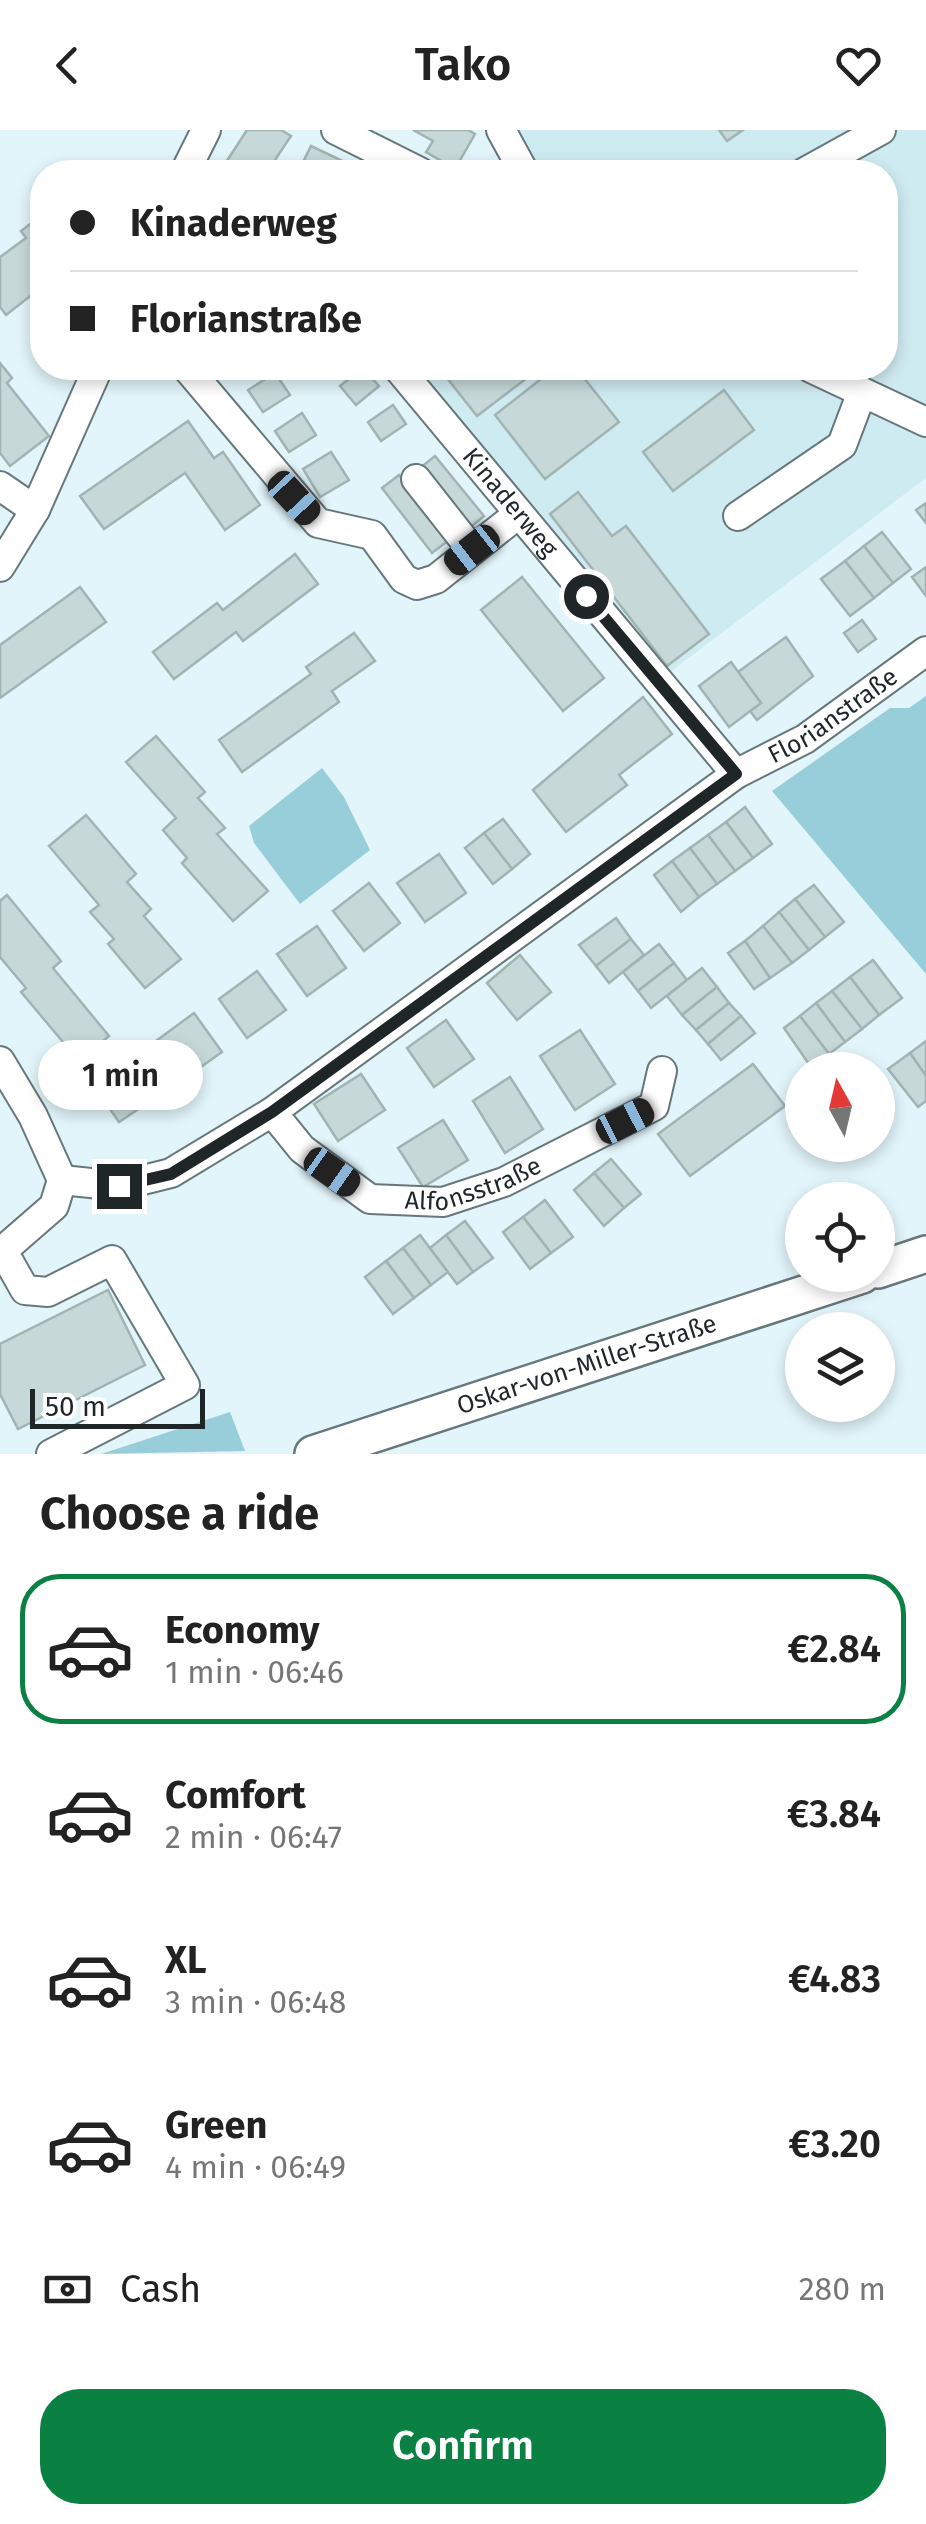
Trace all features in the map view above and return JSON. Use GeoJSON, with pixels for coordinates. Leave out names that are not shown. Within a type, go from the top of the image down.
{"type":"FeatureCollection","features":[{"type":"Feature","properties":{"kind":"main road"},"geometry":{"type":"LineString","coordinates":[[895,1264],[926,1254]]}},
{"type":"Feature","properties":{"kind":"main road","name":"Oskar-von-Miller-Straße"},"geometry":{"type":"LineString","coordinates":[[313,1454],[810,1292]]}},
{"type":"Feature","properties":{"kind":"street"},"geometry":{"type":"LineString","coordinates":[[191,160],[206,130]]}},
{"type":"Feature","properties":{"kind":"street"},"geometry":{"type":"LineString","coordinates":[[336,130],[396,160]]}},
{"type":"Feature","properties":{"kind":"street"},"geometry":{"type":"LineString","coordinates":[[501,130],[517,160]]}},
{"type":"Feature","properties":{"kind":"street"},"geometry":{"type":"LineString","coordinates":[[827,160],[881,130]]}},
{"type":"Feature","properties":{"kind":"street"},"geometry":{"type":"LineString","coordinates":[[0,567],[35,510],[93,380]]}},
{"type":"Feature","properties":{"kind":"street"},"geometry":{"type":"LineString","coordinates":[[197,380],[318,523],[372,535],[404,579],[417,585],[436,579],[517,515]]}},
{"type":"Feature","properties":{"kind":"street","name":"Kinaderweg"},"geometry":{"type":"LineString","coordinates":[[408,380],[736,774]]}},
{"type":"Feature","properties":{"kind":"street"},"geometry":{"type":"LineString","coordinates":[[836,380],[926,422]]}},
{"type":"Feature","properties":{"kind":"street"},"geometry":{"type":"LineString","coordinates":[[738,516],[842,445],[862,392]]}},
{"type":"Feature","properties":{"kind":"street"},"geometry":{"type":"LineString","coordinates":[[416,479],[472,550]]}},
{"type":"Feature","properties":{"kind":"street"},"geometry":{"type":"LineString","coordinates":[[0,486],[35,510]]}},
{"type":"Feature","properties":{"kind":"street","name":"Florianstraße"},"geometry":{"type":"LineString","coordinates":[[62,1180],[119,1186],[171,1174],[272,1112],[736,774],[805,739],[926,651]]}},
{"type":"Feature","properties":{"kind":"street"},"geometry":{"type":"LineString","coordinates":[[0,1061],[33,1116],[62,1180],[54,1206],[1,1252],[25,1290],[48,1292],[112,1260],[185,1385],[51,1454]]}},
{"type":"Feature","properties":{"kind":"street","name":"Alfonsstraße"},"geometry":{"type":"LineString","coordinates":[[272,1112],[302,1150],[370,1199],[443,1202],[504,1182],[654,1106],[662,1070]]}},
{"type":"Feature","properties":{"kind":"shaded area"},"geometry":{"type":"Polygon","coordinates":[[[518,130],[926,130],[926,478],[669,673],[424,380],[898,380],[898,160],[534,160],[518,130]]]}},
{"type":"Feature","properties":{"kind":"shaded area"},"geometry":{"type":"Polygon","coordinates":[[[926,696],[926,974],[772,791],[890,708],[909,708],[926,696]]]}},
{"type":"Feature","properties":{"kind":"shaded area"},"geometry":{"type":"Polygon","coordinates":[[[322,768],[344,797],[370,850],[300,904],[254,843],[249,826],[322,768]]]}},
{"type":"Feature","properties":{"kind":"shaded area"},"geometry":{"type":"Polygon","coordinates":[[[230,1412],[245,1451],[101,1454],[230,1412]]]}},
{"type":"Feature","properties":{"kind":"building"},"geometry":{"type":"Polygon","coordinates":[[[247,130],[281,130],[291,136],[275,160],[228,160],[247,130]]]}},
{"type":"Feature","properties":{"kind":"building"},"geometry":{"type":"Polygon","coordinates":[[[413,130],[468,130],[475,134],[460,160],[440,160],[426,152],[433,141],[413,130]]]}},
{"type":"Feature","properties":{"kind":"building"},"geometry":{"type":"Polygon","coordinates":[[[719,130],[743,130],[727,141],[719,130]]]}},
{"type":"Feature","properties":{"kind":"building"},"geometry":{"type":"Polygon","coordinates":[[[311,146],[340,160],[304,160],[311,146]]]}},
{"type":"Feature","properties":{"kind":"building"},"geometry":{"type":"Polygon","coordinates":[[[30,224],[30,296],[6,315],[0,307],[0,257],[26,238],[21,231],[30,224]]]}},
{"type":"Feature","properties":{"kind":"building"},"geometry":{"type":"Polygon","coordinates":[[[0,363],[12,378],[7,383],[49,436],[10,466],[0,453],[0,363]]]}},
{"type":"Feature","properties":{"kind":"building"},"geometry":{"type":"Polygon","coordinates":[[[264,380],[280,380],[290,395],[263,412],[248,390],[264,380]]]}},
{"type":"Feature","properties":{"kind":"building"},"geometry":{"type":"Polygon","coordinates":[[[348,380],[374,380],[379,386],[356,405],[340,386],[348,380]]]}},
{"type":"Feature","properties":{"kind":"building"},"geometry":{"type":"Polygon","coordinates":[[[448,380],[524,380],[477,416],[448,380]]]}},
{"type":"Feature","properties":{"kind":"building"},"geometry":{"type":"Polygon","coordinates":[[[540,380],[586,380],[619,422],[545,479],[495,415],[540,380]]]}},
{"type":"Feature","properties":{"kind":"building"},"geometry":{"type":"Polygon","coordinates":[[[724,390],[754,430],[673,491],[643,452],[724,390]]]}},
{"type":"Feature","properties":{"kind":"building"},"geometry":{"type":"Polygon","coordinates":[[[393,405],[406,424],[381,441],[368,422],[393,405]]]}},
{"type":"Feature","properties":{"kind":"building"},"geometry":{"type":"Polygon","coordinates":[[[302,413],[316,435],[289,452],[275,431],[302,413]]]}},
{"type":"Feature","properties":{"kind":"building"},"geometry":{"type":"Polygon","coordinates":[[[188,421],[214,458],[223,452],[260,505],[225,530],[185,473],[104,529],[80,496],[188,421]]]}},
{"type":"Feature","properties":{"kind":"building"},"geometry":{"type":"Polygon","coordinates":[[[331,452],[349,480],[320,497],[303,469],[331,452]]]}},
{"type":"Feature","properties":{"kind":"building"},"geometry":{"type":"Polygon","coordinates":[[[435,456],[484,516],[468,529],[419,469],[435,456]]]}},
{"type":"Feature","properties":{"kind":"building"},"geometry":{"type":"Polygon","coordinates":[[[399,475],[449,540],[432,553],[382,488],[399,475]]]}},
{"type":"Feature","properties":{"kind":"building"},"geometry":{"type":"Polygon","coordinates":[[[578,492],[612,536],[626,526],[709,634],[667,666],[550,514],[578,492]]]}},
{"type":"Feature","properties":{"kind":"building"},"geometry":{"type":"Polygon","coordinates":[[[926,503],[926,523],[916,510],[926,503]]]}},
{"type":"Feature","properties":{"kind":"building"},"geometry":{"type":"Polygon","coordinates":[[[882,532],[911,569],[893,583],[864,546],[882,532]]]}},
{"type":"Feature","properties":{"kind":"building"},"geometry":{"type":"Polygon","coordinates":[[[864,546],[893,583],[874,598],[845,561],[864,546]]]}},
{"type":"Feature","properties":{"kind":"building"},"geometry":{"type":"Polygon","coordinates":[[[295,554],[318,584],[243,641],[236,632],[174,679],[153,652],[217,603],[223,610],[295,554]]]}},
{"type":"Feature","properties":{"kind":"building"},"geometry":{"type":"Polygon","coordinates":[[[845,561],[874,598],[850,616],[821,579],[845,561]]]}},
{"type":"Feature","properties":{"kind":"building"},"geometry":{"type":"Polygon","coordinates":[[[926,567],[926,596],[912,577],[926,567]]]}},
{"type":"Feature","properties":{"kind":"building"},"geometry":{"type":"Polygon","coordinates":[[[522,577],[604,678],[563,711],[481,610],[522,577]]]}},
{"type":"Feature","properties":{"kind":"building"},"geometry":{"type":"Polygon","coordinates":[[[80,587],[106,622],[0,698],[0,645],[80,587]]]}},
{"type":"Feature","properties":{"kind":"building"},"geometry":{"type":"Polygon","coordinates":[[[862,620],[876,639],[858,652],[844,633],[862,620]]]}},
{"type":"Feature","properties":{"kind":"building"},"geometry":{"type":"Polygon","coordinates":[[[354,633],[375,661],[332,691],[339,702],[242,772],[219,740],[311,674],[306,667],[354,633]]]}},
{"type":"Feature","properties":{"kind":"building"},"geometry":{"type":"Polygon","coordinates":[[[786,637],[813,676],[757,720],[750,711],[761,703],[738,672],[786,637]]]}},
{"type":"Feature","properties":{"kind":"building"},"geometry":{"type":"Polygon","coordinates":[[[731,662],[761,703],[729,727],[699,686],[731,662]]]}},
{"type":"Feature","properties":{"kind":"building"},"geometry":{"type":"Polygon","coordinates":[[[643,697],[672,734],[619,775],[627,785],[566,832],[533,790],[643,697]]]}},
{"type":"Feature","properties":{"kind":"building"},"geometry":{"type":"Polygon","coordinates":[[[156,736],[205,792],[198,798],[225,828],[217,834],[268,891],[233,921],[182,863],[187,858],[163,830],[176,818],[126,762],[156,736]]]}},
{"type":"Feature","properties":{"kind":"building"},"geometry":{"type":"Polygon","coordinates":[[[745,807],[772,844],[753,858],[726,822],[745,807]]]}},
{"type":"Feature","properties":{"kind":"building"},"geometry":{"type":"Polygon","coordinates":[[[86,815],[136,874],[127,882],[151,909],[144,916],[181,959],[145,988],[108,944],[114,939],[90,912],[99,905],[49,846],[86,815]]]}},
{"type":"Feature","properties":{"kind":"building"},"geometry":{"type":"Polygon","coordinates":[[[503,819],[530,854],[512,869],[484,833],[503,819]]]}},
{"type":"Feature","properties":{"kind":"building"},"geometry":{"type":"Polygon","coordinates":[[[726,822],[753,858],[735,871],[708,835],[726,822]]]}},
{"type":"Feature","properties":{"kind":"building"},"geometry":{"type":"Polygon","coordinates":[[[484,833],[512,869],[493,884],[465,848],[484,833]]]}},
{"type":"Feature","properties":{"kind":"building"},"geometry":{"type":"Polygon","coordinates":[[[708,835],[735,871],[717,884],[690,848],[708,835]]]}},
{"type":"Feature","properties":{"kind":"building"},"geometry":{"type":"Polygon","coordinates":[[[690,848],[717,884],[699,897],[672,861],[690,848]]]}},
{"type":"Feature","properties":{"kind":"building"},"geometry":{"type":"Polygon","coordinates":[[[439,854],[466,893],[425,922],[397,883],[439,854]]]}},
{"type":"Feature","properties":{"kind":"building"},"geometry":{"type":"Polygon","coordinates":[[[672,861],[699,897],[681,912],[654,875],[672,861]]]}},
{"type":"Feature","properties":{"kind":"building"},"geometry":{"type":"Polygon","coordinates":[[[369,883],[400,923],[364,951],[333,911],[369,883]]]}},
{"type":"Feature","properties":{"kind":"building"},"geometry":{"type":"Polygon","coordinates":[[[814,885],[844,922],[825,937],[795,899],[814,885]]]}},
{"type":"Feature","properties":{"kind":"building"},"geometry":{"type":"Polygon","coordinates":[[[7,895],[61,961],[53,968],[109,1036],[79,1061],[21,992],[26,988],[0,957],[0,901],[7,895]]]}},
{"type":"Feature","properties":{"kind":"building"},"geometry":{"type":"Polygon","coordinates":[[[795,899],[825,937],[809,950],[779,912],[795,899]]]}},
{"type":"Feature","properties":{"kind":"building"},"geometry":{"type":"Polygon","coordinates":[[[779,912],[809,950],[792,963],[763,926],[779,912]]]}},
{"type":"Feature","properties":{"kind":"building"},"geometry":{"type":"Polygon","coordinates":[[[616,918],[631,939],[596,966],[579,945],[616,918]]]}},
{"type":"Feature","properties":{"kind":"building"},"geometry":{"type":"Polygon","coordinates":[[[317,926],[346,968],[307,996],[277,954],[317,926]]]}},
{"type":"Feature","properties":{"kind":"building"},"geometry":{"type":"Polygon","coordinates":[[[763,926],[792,963],[770,978],[745,941],[763,926]]]}},
{"type":"Feature","properties":{"kind":"building"},"geometry":{"type":"Polygon","coordinates":[[[631,939],[644,955],[609,983],[596,966],[631,939]]]}},
{"type":"Feature","properties":{"kind":"building"},"geometry":{"type":"Polygon","coordinates":[[[745,941],[770,978],[754,989],[728,953],[745,941]]]}},
{"type":"Feature","properties":{"kind":"building"},"geometry":{"type":"Polygon","coordinates":[[[659,944],[674,963],[638,991],[623,972],[659,944]]]}},
{"type":"Feature","properties":{"kind":"building"},"geometry":{"type":"Polygon","coordinates":[[[520,955],[551,992],[517,1020],[487,983],[520,955]]]}},
{"type":"Feature","properties":{"kind":"building"},"geometry":{"type":"Polygon","coordinates":[[[873,960],[902,998],[879,1015],[850,977],[873,960]]]}},
{"type":"Feature","properties":{"kind":"building"},"geometry":{"type":"Polygon","coordinates":[[[674,963],[687,980],[651,1008],[638,991],[674,963]]]}},
{"type":"Feature","properties":{"kind":"building"},"geometry":{"type":"Polygon","coordinates":[[[702,968],[717,987],[682,1015],[667,996],[702,968]]]}},
{"type":"Feature","properties":{"kind":"building"},"geometry":{"type":"Polygon","coordinates":[[[257,971],[286,1010],[247,1038],[219,999],[257,971]]]}},
{"type":"Feature","properties":{"kind":"building"},"geometry":{"type":"Polygon","coordinates":[[[850,977],[879,1015],[862,1029],[832,991],[850,977]]]}},
{"type":"Feature","properties":{"kind":"building"},"geometry":{"type":"Polygon","coordinates":[[[717,987],[729,1003],[696,1030],[682,1015],[717,987]]]}},
{"type":"Feature","properties":{"kind":"building"},"geometry":{"type":"Polygon","coordinates":[[[832,991],[862,1029],[845,1042],[816,1003],[832,991]]]}},
{"type":"Feature","properties":{"kind":"building"},"geometry":{"type":"Polygon","coordinates":[[[729,1003],[741,1016],[708,1044],[696,1030],[729,1003]]]}},
{"type":"Feature","properties":{"kind":"building"},"geometry":{"type":"Polygon","coordinates":[[[816,1003],[845,1042],[827,1052],[800,1016],[816,1003]]]}},
{"type":"Feature","properties":{"kind":"building"},"geometry":{"type":"Polygon","coordinates":[[[194,1013],[222,1052],[184,1079],[156,1041],[194,1013]]]}},
{"type":"Feature","properties":{"kind":"building"},"geometry":{"type":"Polygon","coordinates":[[[741,1016],[755,1033],[721,1060],[708,1044],[741,1016]]]}},
{"type":"Feature","properties":{"kind":"building"},"geometry":{"type":"Polygon","coordinates":[[[800,1016],[827,1052],[801,1052],[784,1028],[800,1016]]]}},
{"type":"Feature","properties":{"kind":"building"},"geometry":{"type":"Polygon","coordinates":[[[446,1020],[474,1059],[434,1087],[407,1048],[446,1020]]]}},
{"type":"Feature","properties":{"kind":"building"},"geometry":{"type":"Polygon","coordinates":[[[580,1030],[615,1084],[575,1110],[540,1056],[580,1030]]]}},
{"type":"Feature","properties":{"kind":"building"},"geometry":{"type":"Polygon","coordinates":[[[926,1041],[926,1076],[910,1053],[926,1041]]]}},
{"type":"Feature","properties":{"kind":"building"},"geometry":{"type":"Polygon","coordinates":[[[910,1053],[926,1076],[926,1101],[918,1107],[895,1078],[895,1064],[910,1053]]]}},
{"type":"Feature","properties":{"kind":"building"},"geometry":{"type":"Polygon","coordinates":[[[137,1057],[161,1094],[119,1122],[94,1086],[137,1057]]]}},
{"type":"Feature","properties":{"kind":"building"},"geometry":{"type":"Polygon","coordinates":[[[753,1064],[785,1106],[690,1176],[658,1134],[753,1064]]]}},
{"type":"Feature","properties":{"kind":"building"},"geometry":{"type":"Polygon","coordinates":[[[361,1074],[385,1110],[338,1141],[314,1104],[361,1074]]]}},
{"type":"Feature","properties":{"kind":"building"},"geometry":{"type":"Polygon","coordinates":[[[510,1077],[543,1129],[505,1153],[473,1101],[510,1077]]]}},
{"type":"Feature","properties":{"kind":"building"},"geometry":{"type":"Polygon","coordinates":[[[443,1120],[468,1160],[423,1187],[398,1148],[443,1120]]]}},
{"type":"Feature","properties":{"kind":"building"},"geometry":{"type":"Polygon","coordinates":[[[611,1159],[641,1194],[624,1208],[594,1173],[611,1159]]]}},
{"type":"Feature","properties":{"kind":"building"},"geometry":{"type":"Polygon","coordinates":[[[594,1173],[624,1208],[604,1226],[574,1190],[594,1173]]]}},
{"type":"Feature","properties":{"kind":"building"},"geometry":{"type":"Polygon","coordinates":[[[545,1200],[573,1237],[551,1253],[523,1217],[545,1200]]]}},
{"type":"Feature","properties":{"kind":"building"},"geometry":{"type":"Polygon","coordinates":[[[523,1217],[551,1253],[530,1269],[503,1232],[523,1217]]]}},
{"type":"Feature","properties":{"kind":"building"},"geometry":{"type":"Polygon","coordinates":[[[465,1221],[493,1258],[473,1272],[446,1235],[465,1221]]]}},
{"type":"Feature","properties":{"kind":"building"},"geometry":{"type":"Polygon","coordinates":[[[420,1235],[448,1272],[431,1285],[403,1248],[420,1235]]]}},
{"type":"Feature","properties":{"kind":"building"},"geometry":{"type":"Polygon","coordinates":[[[446,1235],[473,1272],[457,1284],[430,1248],[446,1235]]]}},
{"type":"Feature","properties":{"kind":"building"},"geometry":{"type":"Polygon","coordinates":[[[403,1248],[431,1285],[414,1298],[386,1261],[403,1248]]]}},
{"type":"Feature","properties":{"kind":"building"},"geometry":{"type":"Polygon","coordinates":[[[386,1261],[414,1298],[393,1314],[365,1277],[386,1261]]]}},
{"type":"Feature","properties":{"kind":"building"},"geometry":{"type":"Polygon","coordinates":[[[108,1290],[145,1365],[18,1429],[0,1394],[0,1344],[108,1290]]]}},
{"type":"Feature","properties":{"kind":"route"},"geometry":{"type":"LineString","coordinates":[[119,1186],[171,1174],[272,1112],[736,774],[586,596]]}}]}
